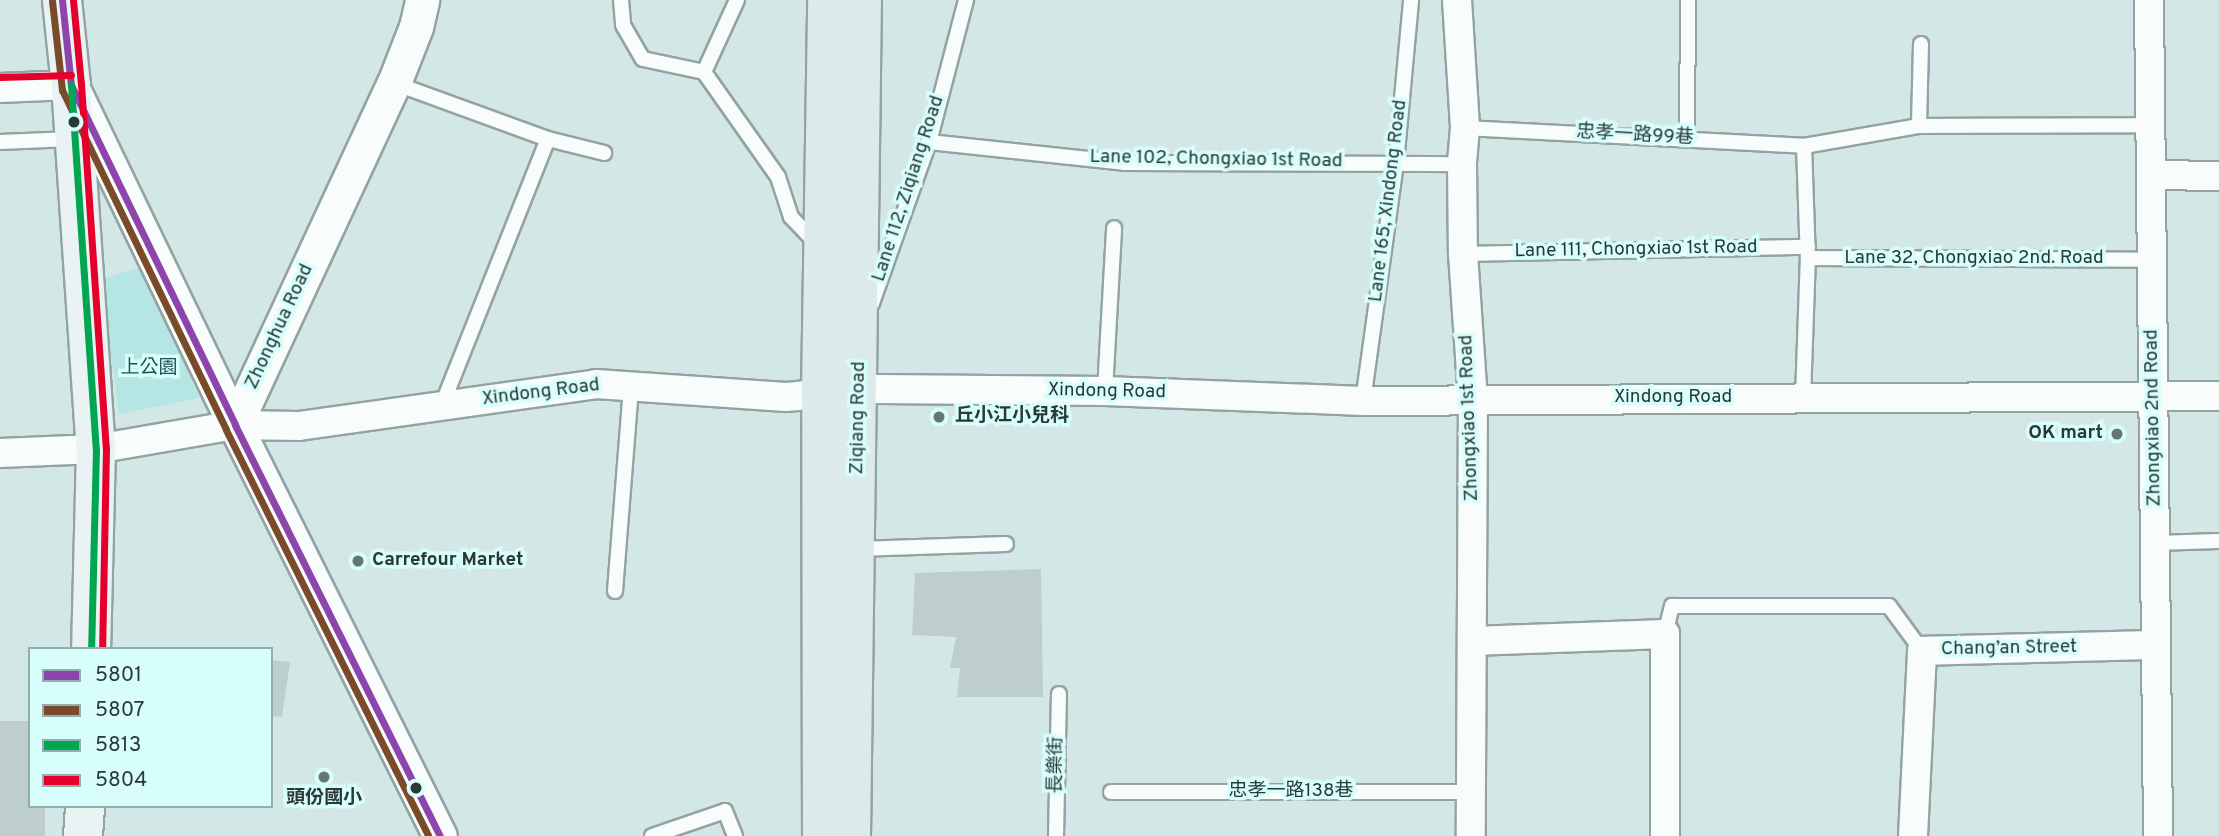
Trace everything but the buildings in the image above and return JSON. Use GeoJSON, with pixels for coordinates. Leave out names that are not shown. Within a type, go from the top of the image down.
{"type":"FeatureCollection","features":[{"type":"Feature","properties":{"kind":"main road"},"geometry":{"type":"LineString","coordinates":[[62,0],[71,85],[86,138],[96,449],[91,647]]}},
{"type":"Feature","properties":{"kind":"main road","name":"Ziqiang Road"},"geometry":{"type":"LineString","coordinates":[[822,836],[821,394],[827,0]]}},
{"type":"Feature","properties":{"kind":"main road","name":"Ziqiang Road"},"geometry":{"type":"LineString","coordinates":[[851,836],[860,336],[862,0]]}},
{"type":"Feature","properties":{"kind":"main road"},"geometry":{"type":"LineString","coordinates":[[83,836],[85,808]]}},
{"type":"Feature","properties":{"kind":"street","name":"Zhonghua Road"},"geometry":{"type":"LineString","coordinates":[[234,425],[394,83],[416,27],[422,0]]}},
{"type":"Feature","properties":{"kind":"street","name":"Zhongxiao 1st Road"},"geometry":{"type":"LineString","coordinates":[[1457,0],[1465,128],[1462,164],[1463,254],[1473,400],[1471,836]]}},
{"type":"Feature","properties":{"kind":"street","name":"Zhongxiao 2nd Road"},"geometry":{"type":"LineString","coordinates":[[2149,0],[2158,836]]}},
{"type":"Feature","properties":{"kind":"street"},"geometry":{"type":"LineString","coordinates":[[0,88],[71,85]]}},
{"type":"Feature","properties":{"kind":"street"},"geometry":{"type":"LineString","coordinates":[[86,138],[234,425],[440,836]]}},
{"type":"Feature","properties":{"kind":"street"},"geometry":{"type":"LineString","coordinates":[[2151,175],[2219,176]]}},
{"type":"Feature","properties":{"kind":"street","name":"Xindong Road"},"geometry":{"type":"LineString","coordinates":[[0,453],[96,449],[234,425],[299,426],[596,384],[786,397],[859,393],[878,389],[1104,391],[1363,401],[2219,396]]}},
{"type":"Feature","properties":{"kind":"street"},"geometry":{"type":"LineString","coordinates":[[1472,641],[1665,635],[1665,836]]}},
{"type":"Feature","properties":{"kind":"street","name":"Chang’an Street"},"geometry":{"type":"LineString","coordinates":[[1913,836],[1922,651],[2156,645]]}},
{"type":"Feature","properties":{"kind":"lane"},"geometry":{"type":"LineString","coordinates":[[621,0],[623,25],[643,59],[704,72],[778,177],[791,217],[823,250]]}},
{"type":"Feature","properties":{"kind":"lane"},"geometry":{"type":"LineString","coordinates":[[704,72],[737,0]]}},
{"type":"Feature","properties":{"kind":"lane","name":"Lane 112, Ziqiang Road"},"geometry":{"type":"LineString","coordinates":[[860,336],[929,142],[966,0]]}},
{"type":"Feature","properties":{"kind":"lane","name":"Lane 165, Xindong Road"},"geometry":{"type":"LineString","coordinates":[[1363,401],[1396,163],[1410,0]]}},
{"type":"Feature","properties":{"kind":"lane"},"geometry":{"type":"LineString","coordinates":[[1687,139],[1688,0]]}},
{"type":"Feature","properties":{"kind":"lane"},"geometry":{"type":"LineString","coordinates":[[1919,126],[1921,44]]}},
{"type":"Feature","properties":{"kind":"lane"},"geometry":{"type":"LineString","coordinates":[[394,83],[548,139],[604,153]]}},
{"type":"Feature","properties":{"kind":"lane","name":"忠孝一路99巷"},"geometry":{"type":"LineString","coordinates":[[1465,128],[1804,146],[1919,126],[2151,125]]}},
{"type":"Feature","properties":{"kind":"lane"},"geometry":{"type":"LineString","coordinates":[[0,142],[86,138]]}},
{"type":"Feature","properties":{"kind":"lane"},"geometry":{"type":"LineString","coordinates":[[442,405],[548,139]]}},
{"type":"Feature","properties":{"kind":"lane","name":"Lane 102, Chongxiao 1st Road"},"geometry":{"type":"LineString","coordinates":[[929,142],[1124,163],[1462,164]]}},
{"type":"Feature","properties":{"kind":"lane"},"geometry":{"type":"LineString","coordinates":[[1802,398],[1808,253],[1804,146]]}},
{"type":"Feature","properties":{"kind":"lane"},"geometry":{"type":"LineString","coordinates":[[1104,391],[1114,228]]}},
{"type":"Feature","properties":{"kind":"lane","name":"Lane 111, Chongxiao 1st Road"},"geometry":{"type":"LineString","coordinates":[[1463,254],[1808,253]]}},
{"type":"Feature","properties":{"kind":"lane","name":"Lane 32, Chongxiao 2nd. Road"},"geometry":{"type":"LineString","coordinates":[[1808,253],[2152,260]]}},
{"type":"Feature","properties":{"kind":"lane"},"geometry":{"type":"LineString","coordinates":[[615,592],[631,386]]}},
{"type":"Feature","properties":{"kind":"lane"},"geometry":{"type":"LineString","coordinates":[[2155,543],[2219,541]]}},
{"type":"Feature","properties":{"kind":"lane"},"geometry":{"type":"LineString","coordinates":[[856,550],[1006,544]]}},
{"type":"Feature","properties":{"kind":"lane"},"geometry":{"type":"LineString","coordinates":[[1665,635],[1672,606],[1889,606],[1922,651]]}},
{"type":"Feature","properties":{"kind":"lane","name":"長樂街"},"geometry":{"type":"LineString","coordinates":[[1056,836],[1059,694]]}},
{"type":"Feature","properties":{"kind":"lane","name":"忠孝一路138巷"},"geometry":{"type":"LineString","coordinates":[[1111,792],[1471,792]]}},
{"type":"Feature","properties":{"kind":"lane"},"geometry":{"type":"LineString","coordinates":[[652,836],[725,811],[735,836]]}},
{"type":"Feature","properties":{"kind":"green space","name":"上公園"},"geometry":{"type":"Polygon","coordinates":[[[145,265],[199,398],[119,414],[101,280],[145,265]]]}},
{"type":"Feature","properties":{"kind":"transit line","name":"5801"},"geometry":{"type":"LineString","coordinates":[[62,0],[71,85],[235,425],[440,836]]}},
{"type":"Feature","properties":{"kind":"transit line","name":"5804"},"geometry":{"type":"LineString","coordinates":[[73,0],[106,448],[102,647]]}},
{"type":"Feature","properties":{"kind":"transit line","name":"5807"},"geometry":{"type":"LineString","coordinates":[[52,1],[62,90],[226,430],[428,836]]}},
{"type":"Feature","properties":{"kind":"transit line","name":"5804"},"geometry":{"type":"LineString","coordinates":[[0,77],[71,75]]}},
{"type":"Feature","properties":{"kind":"transit line","name":"5813"},"geometry":{"type":"LineString","coordinates":[[71,85],[96,449],[91,647]]}},
{"type":"Feature","properties":{"kind":"place","name":"丘小江小兒科"},"geometry":{"type":"Point","coordinates":[939,417]}},
{"type":"Feature","properties":{"kind":"place","name":"OK mart"},"geometry":{"type":"Point","coordinates":[2117,434]}},
{"type":"Feature","properties":{"kind":"place","name":"Carrefour Market"},"geometry":{"type":"Point","coordinates":[358,561]}},
{"type":"Feature","properties":{"kind":"place","name":"頭份國小"},"geometry":{"type":"Point","coordinates":[324,777]}}]}
